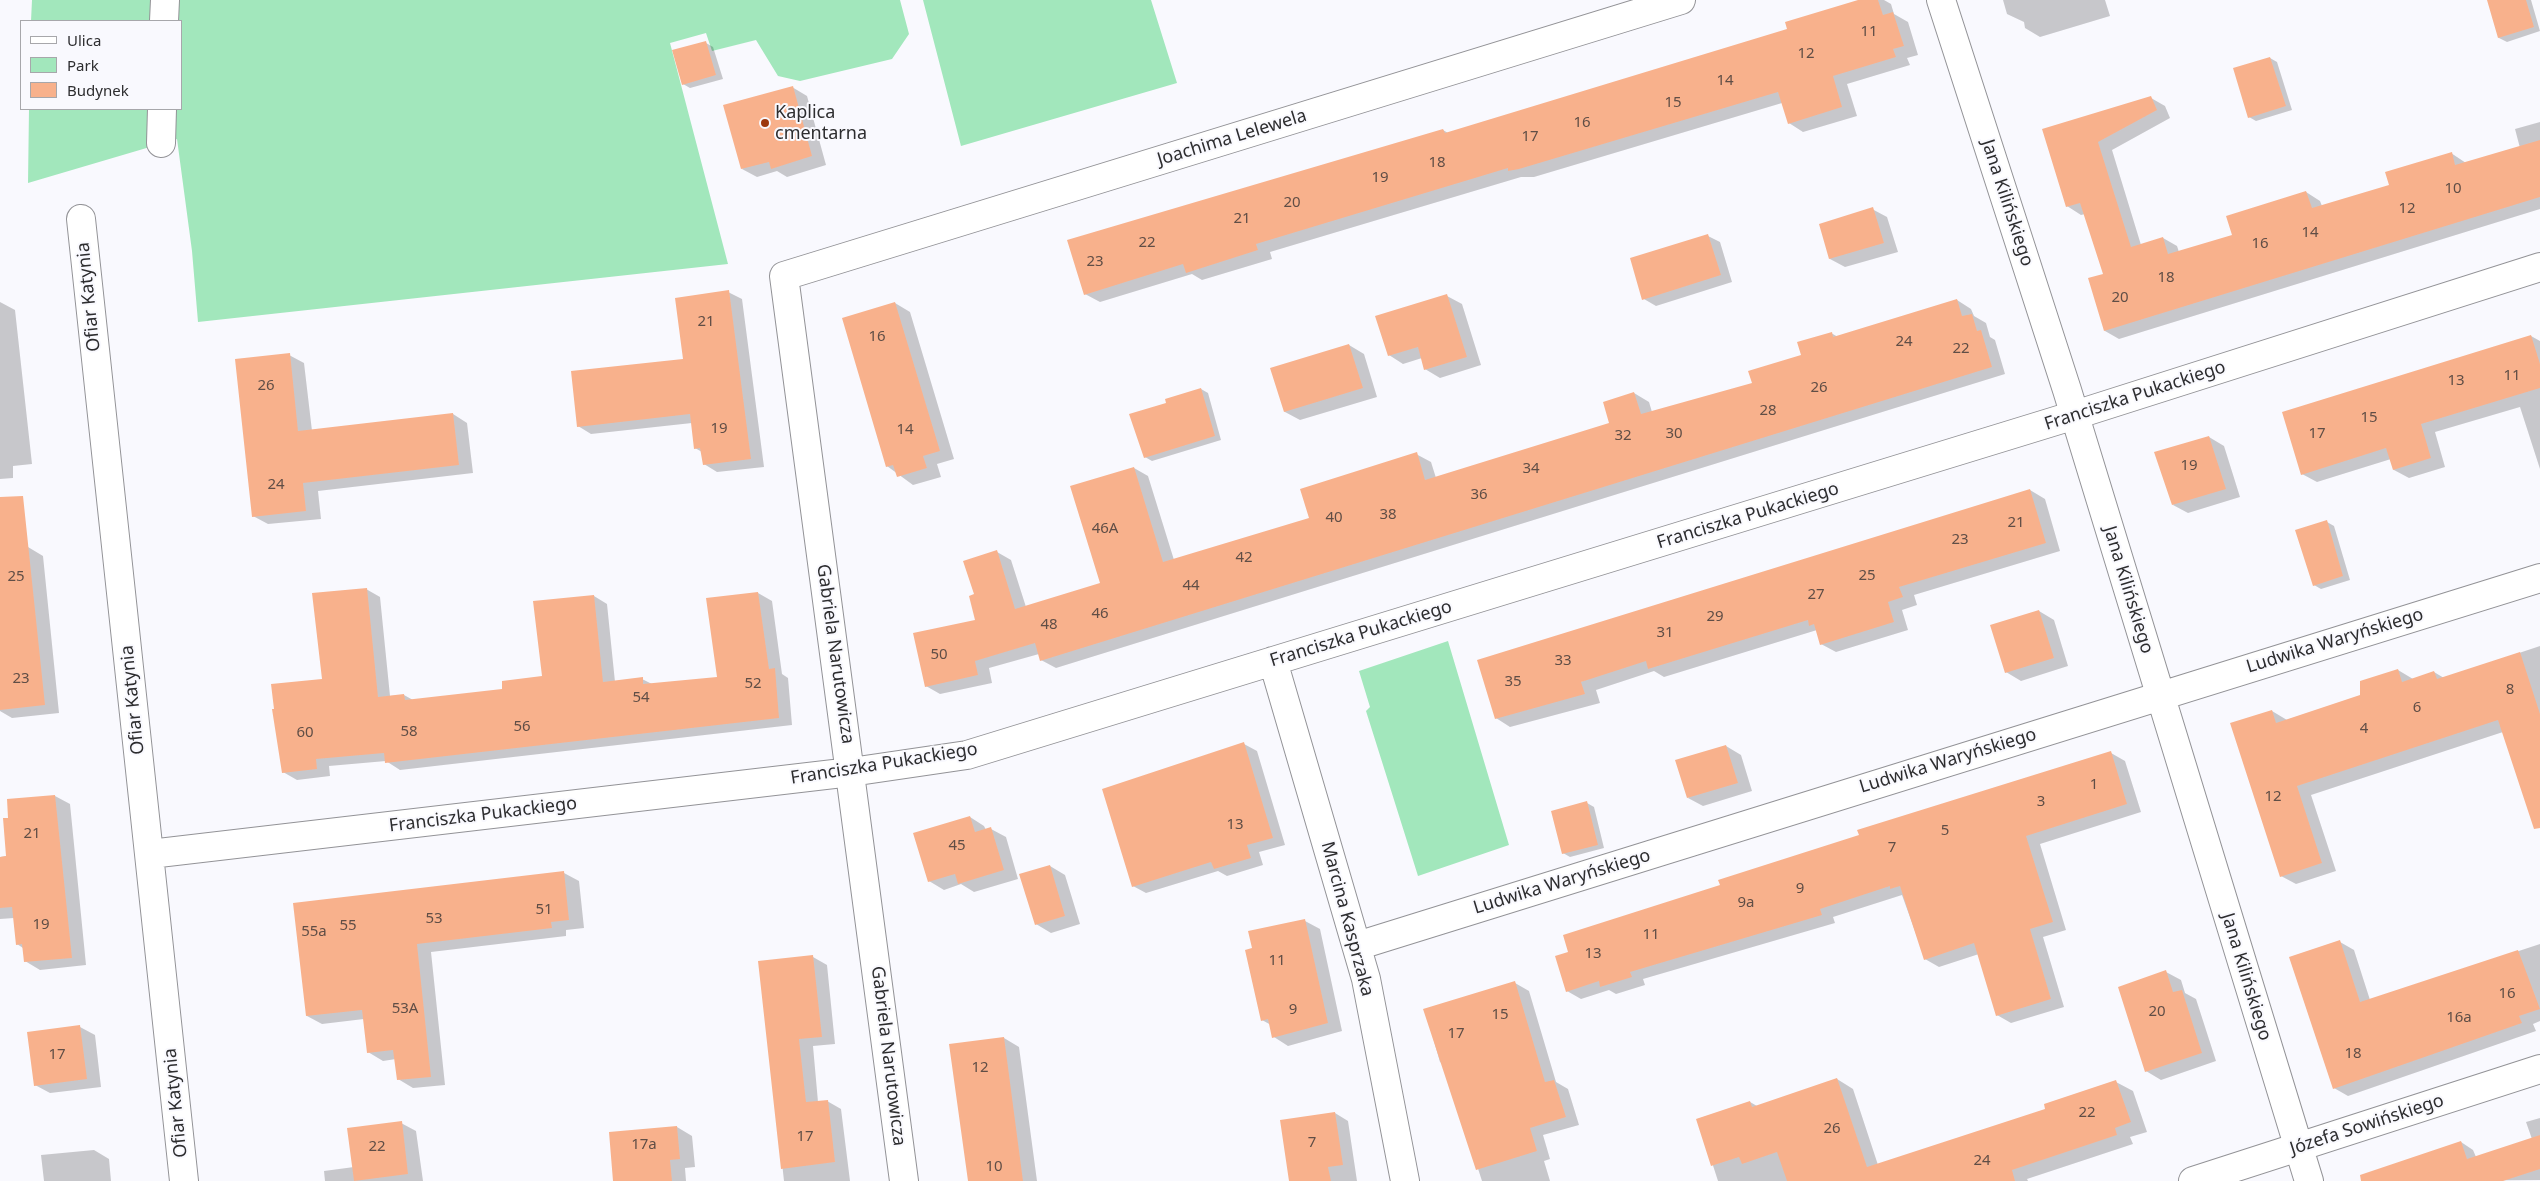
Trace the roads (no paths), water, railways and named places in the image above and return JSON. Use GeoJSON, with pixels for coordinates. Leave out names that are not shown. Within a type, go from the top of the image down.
{"type":"FeatureCollection","features":[{"type":"Feature","properties":{"kind":"street"},"geometry":{"type":"LineString","coordinates":[[164,20],[165,0]]}},
{"type":"Feature","properties":{"kind":"street","name":"Joachima Lelewela"},"geometry":{"type":"LineString","coordinates":[[784,276],[1680,0]]}},
{"type":"Feature","properties":{"kind":"street","name":"Jana Kilińskiego"},"geometry":{"type":"LineString","coordinates":[[1942,0],[2075,415],[2297,1147],[2309,1181]]}},
{"type":"Feature","properties":{"kind":"street"},"geometry":{"type":"LineString","coordinates":[[160,143],[162,110]]}},
{"type":"Feature","properties":{"kind":"street","name":"Ofiar Katynia"},"geometry":{"type":"LineString","coordinates":[[80,219],[184,1181]]}},
{"type":"Feature","properties":{"kind":"street","name":"Franciszka Pukackiego"},"geometry":{"type":"LineString","coordinates":[[150,854],[851,772],[967,755],[2075,415],[2540,267]]}},
{"type":"Feature","properties":{"kind":"street","name":"Gabriela Narutowicza"},"geometry":{"type":"LineString","coordinates":[[784,276],[904,1181]]}},
{"type":"Feature","properties":{"kind":"street","name":"Ludwika Waryńskiego"},"geometry":{"type":"LineString","coordinates":[[1357,946],[2540,578]]}},
{"type":"Feature","properties":{"kind":"street","name":"Marcina Kasprzaka"},"geometry":{"type":"LineString","coordinates":[[1273,660],[1366,979],[1405,1181]]}},
{"type":"Feature","properties":{"kind":"street","name":"Józefa Sowińskiego"},"geometry":{"type":"LineString","coordinates":[[2193,1181],[2540,1069]]}},
{"type":"Feature","properties":{"kind":"place","name":"Kaplica cmentarna"},"geometry":{"type":"Point","coordinates":[765,123]}}]}
